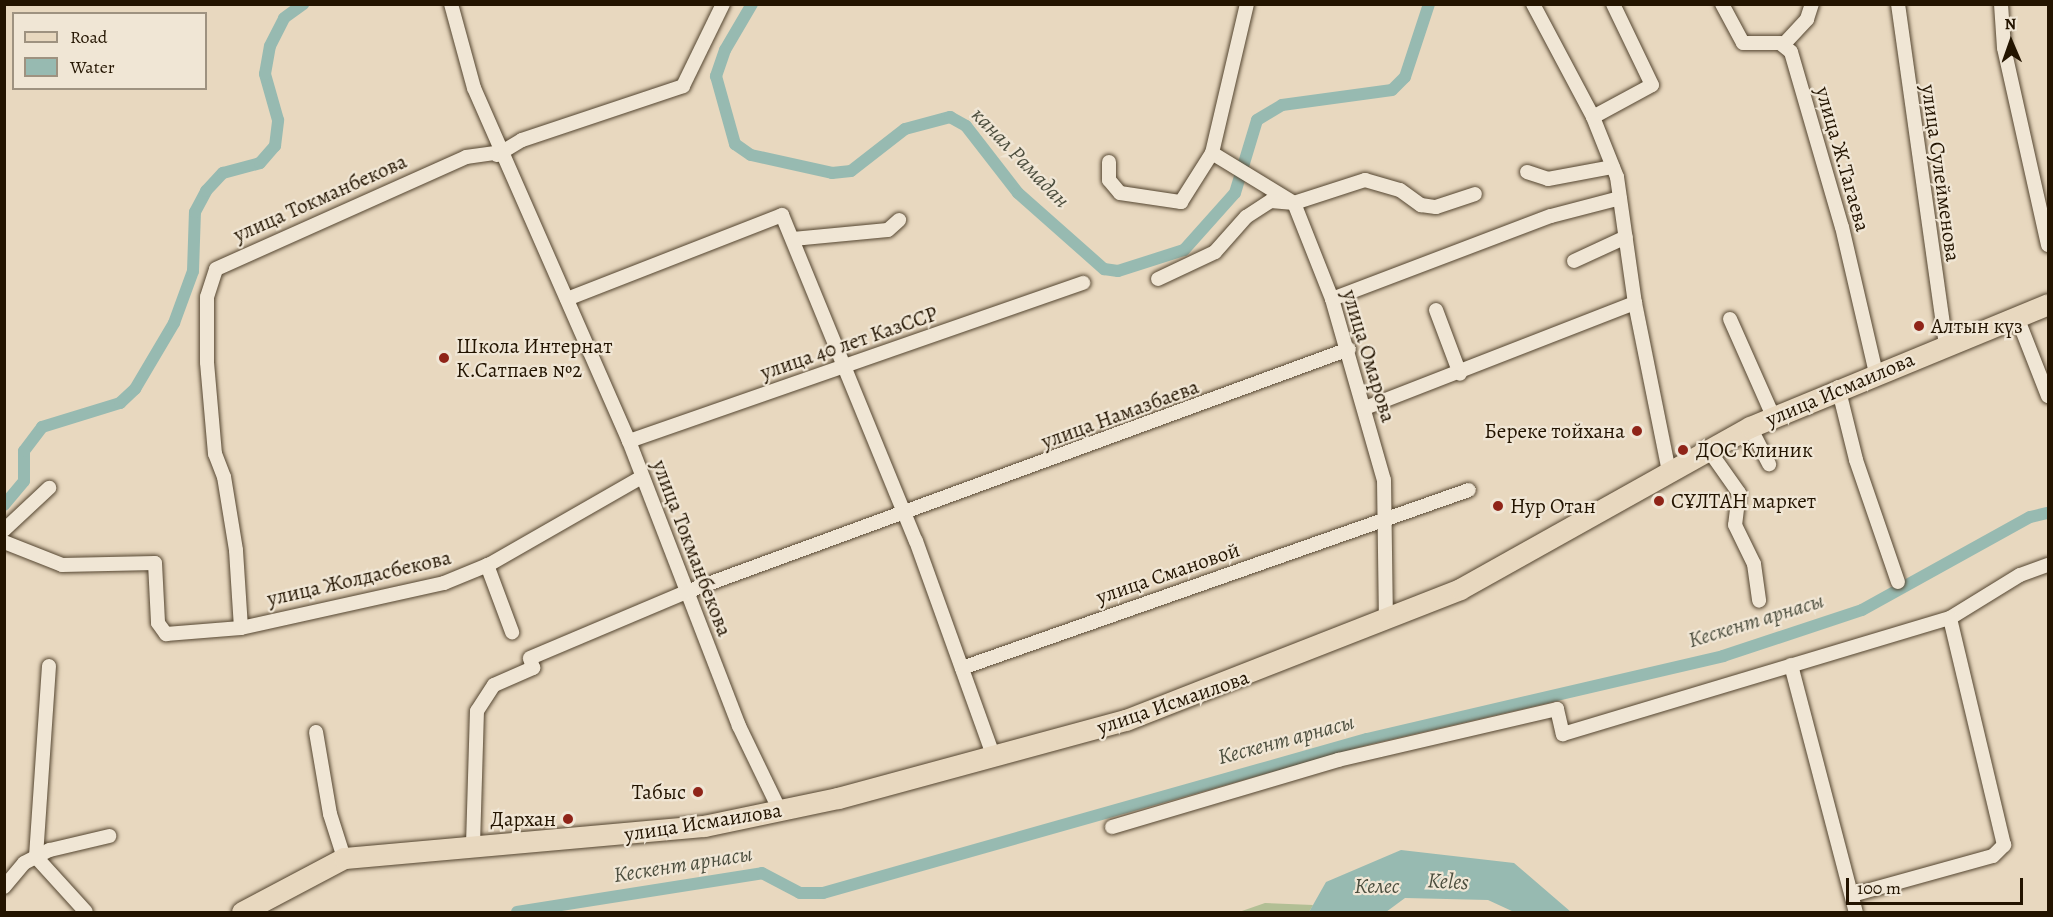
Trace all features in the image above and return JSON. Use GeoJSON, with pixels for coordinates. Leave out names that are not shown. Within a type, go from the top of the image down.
{"type":"FeatureCollection","features":[{"type":"Feature","properties":{"kind":"main road","name":"улица Исмаилова"},"geometry":{"type":"LineString","coordinates":[[242,912],[344,858],[473,845],[638,835],[780,810],[994,758],[1126,720],[1386,622],[1460,589],[1750,427],[1838,387],[2049,304]]}},
{"type":"Feature","properties":{"kind":"street","name":"улица Токманбекова"},"geometry":{"type":"LineString","coordinates":[[451,4],[474,88],[498,155],[567,299],[629,441],[739,726],[780,810]]}},
{"type":"Feature","properties":{"kind":"street","name":"улица Токманбекова"},"geometry":{"type":"LineString","coordinates":[[498,155],[522,140],[683,86],[723,4]]}},
{"type":"Feature","properties":{"kind":"street"},"geometry":{"type":"LineString","coordinates":[[1109,162],[1109,180],[1120,193],[1181,202],[1212,153],[1247,4]]}},
{"type":"Feature","properties":{"kind":"street"},"geometry":{"type":"LineString","coordinates":[[1533,4],[1593,117],[1613,167],[1620,198],[1635,303],[1669,471]]}},
{"type":"Feature","properties":{"kind":"street"},"geometry":{"type":"LineString","coordinates":[[1593,117],[1652,86],[1613,4]]}},
{"type":"Feature","properties":{"kind":"street"},"geometry":{"type":"LineString","coordinates":[[1722,4],[1743,44],[1784,44],[1807,19],[1812,4]]}},
{"type":"Feature","properties":{"kind":"street","name":"улица Сулейменова"},"geometry":{"type":"LineString","coordinates":[[1898,4],[1946,346]]}},
{"type":"Feature","properties":{"kind":"street"},"geometry":{"type":"LineString","coordinates":[[2001,4],[2004,48],[2049,245]]}},
{"type":"Feature","properties":{"kind":"street","name":"улица Ж.Тагаева"},"geometry":{"type":"LineString","coordinates":[[1784,44],[1791,52],[1842,227],[1876,373]]}},
{"type":"Feature","properties":{"kind":"street","name":"улица Токманбекова"},"geometry":{"type":"LineString","coordinates":[[207,297],[216,269],[244,253],[466,157],[491,150],[498,155]]}},
{"type":"Feature","properties":{"kind":"street"},"geometry":{"type":"LineString","coordinates":[[1212,153],[1250,172],[1294,203]]}},
{"type":"Feature","properties":{"kind":"street"},"geometry":{"type":"LineString","coordinates":[[1527,172],[1548,179],[1613,167]]}},
{"type":"Feature","properties":{"kind":"street"},"geometry":{"type":"LineString","coordinates":[[1158,279],[1215,252],[1261,204],[1294,203],[1365,180],[1400,190],[1421,205],[1436,207],[1475,194]]}},
{"type":"Feature","properties":{"kind":"street"},"geometry":{"type":"LineString","coordinates":[[1332,300],[1541,219],[1620,198]]}},
{"type":"Feature","properties":{"kind":"street","name":"улица Омарова"},"geometry":{"type":"LineString","coordinates":[[1294,203],[1332,300],[1384,480],[1388,519],[1386,622]]}},
{"type":"Feature","properties":{"kind":"street"},"geometry":{"type":"LineString","coordinates":[[567,299],[782,215],[906,516],[994,758]]}},
{"type":"Feature","properties":{"kind":"street"},"geometry":{"type":"LineString","coordinates":[[793,239],[888,230],[898,220]]}},
{"type":"Feature","properties":{"kind":"street"},"geometry":{"type":"LineString","coordinates":[[1574,261],[1626,237]]}},
{"type":"Feature","properties":{"kind":"street","name":"улица 40 лет КазССР"},"geometry":{"type":"LineString","coordinates":[[629,441],[1083,283]]}},
{"type":"Feature","properties":{"kind":"street","name":"улица Жолдасбекова"},"geometry":{"type":"LineString","coordinates":[[207,297],[214,454],[231,507],[241,628]]}},
{"type":"Feature","properties":{"kind":"street"},"geometry":{"type":"LineString","coordinates":[[1365,408],[1460,374],[1635,303]]}},
{"type":"Feature","properties":{"kind":"street"},"geometry":{"type":"LineString","coordinates":[[1436,310],[1460,374]]}},
{"type":"Feature","properties":{"kind":"street"},"geometry":{"type":"LineString","coordinates":[[2017,317],[2049,396]]}},
{"type":"Feature","properties":{"kind":"street"},"geometry":{"type":"LineString","coordinates":[[1730,319],[1773,416]]}},
{"type":"Feature","properties":{"kind":"street","name":"улица Намазбаева"},"geometry":{"type":"LineString","coordinates":[[473,845],[477,711],[494,685],[533,668],[530,658],[686,592],[906,516],[1348,350]]}},
{"type":"Feature","properties":{"kind":"street"},"geometry":{"type":"LineString","coordinates":[[1838,387],[1856,460],[1898,582]]}},
{"type":"Feature","properties":{"kind":"street"},"geometry":{"type":"LineString","coordinates":[[1750,427],[1769,464]]}},
{"type":"Feature","properties":{"kind":"street"},"geometry":{"type":"LineString","coordinates":[[1708,449],[1739,494],[1734,525],[1754,564],[1759,601]]}},
{"type":"Feature","properties":{"kind":"street","name":"улица Жолдасбекова"},"geometry":{"type":"LineString","coordinates":[[4,543],[62,565],[155,563],[158,623],[166,634],[241,628],[444,583],[487,565],[642,477]]}},
{"type":"Feature","properties":{"kind":"street"},"geometry":{"type":"LineString","coordinates":[[4,530],[50,488]]}},
{"type":"Feature","properties":{"kind":"street","name":"улица Смановой"},"geometry":{"type":"LineString","coordinates":[[962,668],[1469,490]]}},
{"type":"Feature","properties":{"kind":"street"},"geometry":{"type":"LineString","coordinates":[[487,565],[512,632]]}},
{"type":"Feature","properties":{"kind":"street"},"geometry":{"type":"LineString","coordinates":[[1112,827],[1338,760],[1557,709],[1563,734],[1950,618],[2020,575],[2049,565]]}},
{"type":"Feature","properties":{"kind":"street"},"geometry":{"type":"LineString","coordinates":[[1852,895],[1993,856],[2004,845],[1950,618]]}},
{"type":"Feature","properties":{"kind":"street"},"geometry":{"type":"LineString","coordinates":[[1791,665],[1856,912]]}},
{"type":"Feature","properties":{"kind":"street"},"geometry":{"type":"LineString","coordinates":[[50,666],[36,857],[86,912]]}},
{"type":"Feature","properties":{"kind":"street"},"geometry":{"type":"LineString","coordinates":[[316,732],[330,814],[344,858]]}},
{"type":"Feature","properties":{"kind":"street"},"geometry":{"type":"LineString","coordinates":[[4,886],[36,857],[109,836]]}},
{"type":"Feature","properties":{"kind":"green space"},"geometry":{"type":"Polygon","coordinates":[[[1265,903],[1313,905],[1309,912],[1239,912],[1265,903]]]}},
{"type":"Feature","properties":{"kind":"water","name":"Келес"},"geometry":{"type":"Polygon","coordinates":[[[1401,850],[1514,863],[1571,912],[1514,912],[1488,900],[1405,898],[1386,912],[1309,912],[1326,882],[1401,850]]]}},
{"type":"Feature","properties":{"kind":"waterway","name":"канал Рамадан"},"geometry":{"type":"LineString","coordinates":[[4,505],[24,481],[24,451],[42,427],[120,403],[135,389],[174,323],[193,271],[195,212],[206,191],[223,173],[260,163],[275,146],[278,120],[265,74],[270,46],[284,18],[303,4]]}},
{"type":"Feature","properties":{"kind":"waterway","name":"канал Рамадан"},"geometry":{"type":"LineString","coordinates":[[752,4],[725,50],[716,76],[735,144],[751,155],[832,173],[851,171],[905,129],[950,117],[966,126],[1018,193],[1104,269],[1118,271],[1184,250],[1235,193],[1257,120],[1282,105],[1392,90],[1405,77],[1429,4]]}},
{"type":"Feature","properties":{"kind":"waterway","name":"Кескент арнасы"},"geometry":{"type":"LineString","coordinates":[[517,912],[762,873],[800,893],[823,893],[1367,739],[1723,656],[1862,610],[2030,517],[2048,513]]}},
{"type":"Feature","properties":{"kind":"place","name":"Алтын күз"},"geometry":{"type":"Point","coordinates":[1919,326]}},
{"type":"Feature","properties":{"kind":"place","name":"Школа Интернат К.Сатпаев №2"},"geometry":{"type":"Point","coordinates":[444,358]}},
{"type":"Feature","properties":{"kind":"place","name":"Береке тойхана"},"geometry":{"type":"Point","coordinates":[1637,431]}},
{"type":"Feature","properties":{"kind":"place","name":"ДОС Клиник"},"geometry":{"type":"Point","coordinates":[1683,450]}},
{"type":"Feature","properties":{"kind":"place","name":"СҰЛТАН маркет"},"geometry":{"type":"Point","coordinates":[1659,501]}},
{"type":"Feature","properties":{"kind":"place","name":"Нур Отан"},"geometry":{"type":"Point","coordinates":[1498,506]}},
{"type":"Feature","properties":{"kind":"place","name":"Табыс"},"geometry":{"type":"Point","coordinates":[698,792]}},
{"type":"Feature","properties":{"kind":"place","name":"Дархан"},"geometry":{"type":"Point","coordinates":[568,819]}},
{"type":"Feature","properties":{"kind":"water label","name":"Keles"},"geometry":{"type":"Point","coordinates":[1448,882]}}]}
